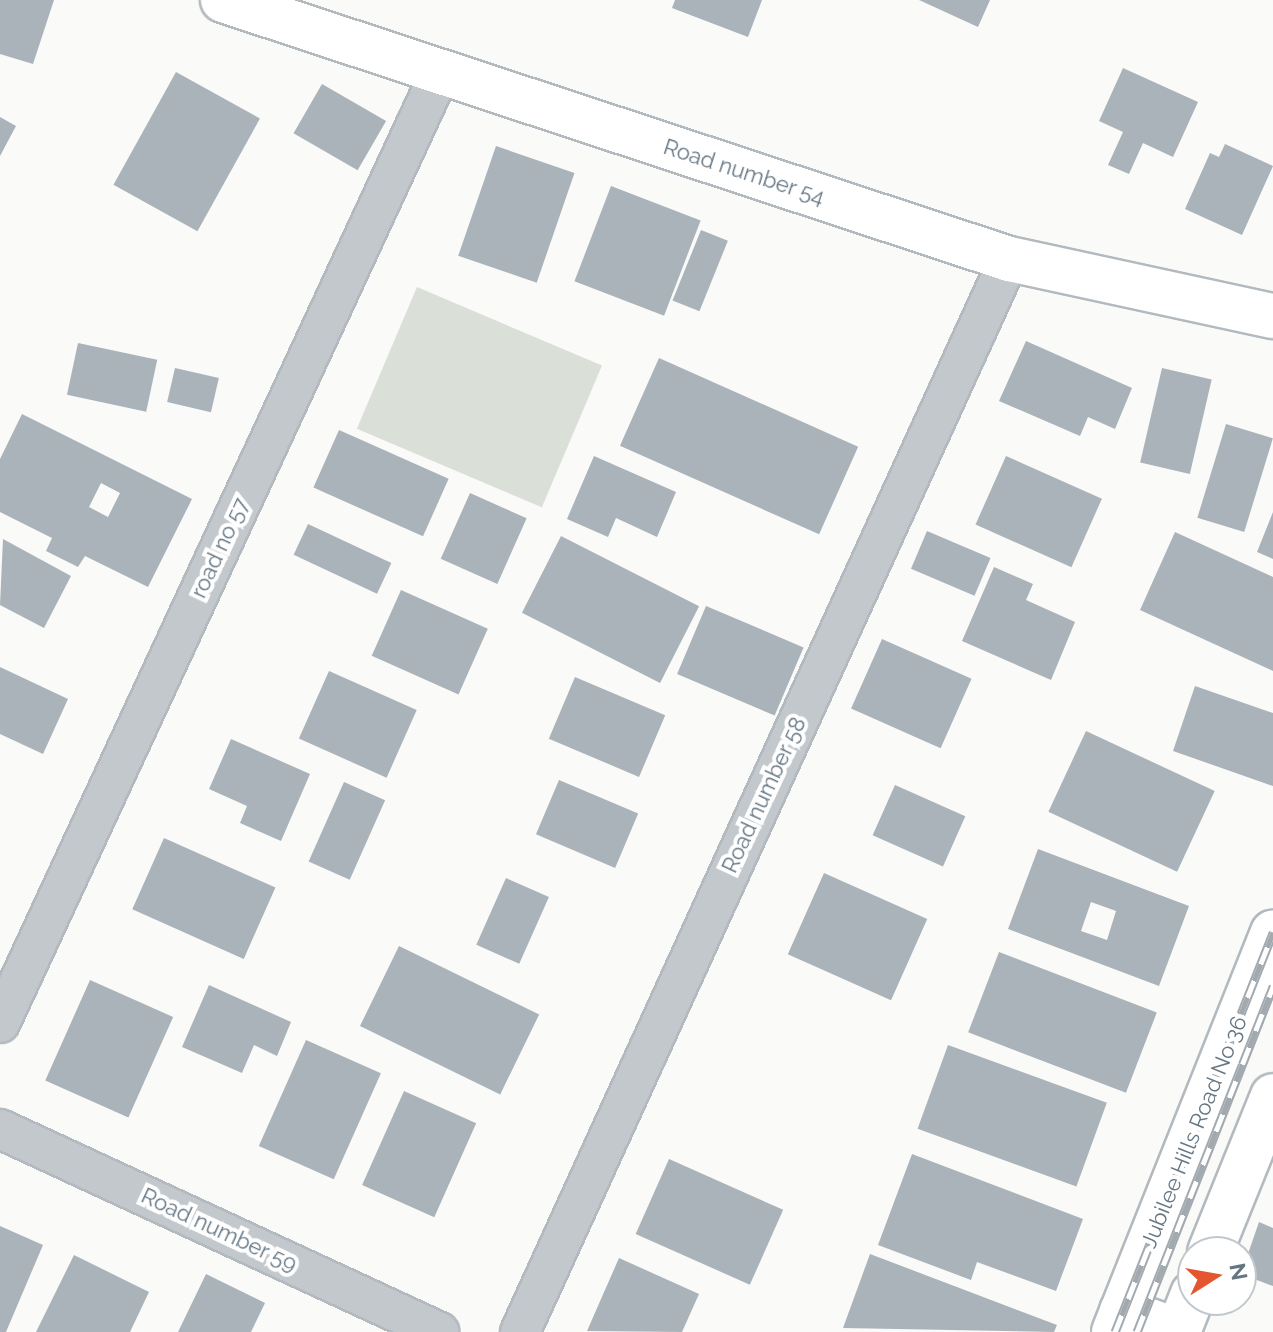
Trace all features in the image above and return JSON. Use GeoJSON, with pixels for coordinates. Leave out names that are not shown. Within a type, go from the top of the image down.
{"type":"FeatureCollection","features":[{"type":"Feature","properties":{"kind":"street","name":"Road number 54"},"geometry":{"type":"LineString","coordinates":[[223,0],[1009,259],[1273,316]]}},
{"type":"Feature","properties":{"kind":"street","name":"road no 57"},"geometry":{"type":"LineString","coordinates":[[0,1023],[440,73]]}},
{"type":"Feature","properties":{"kind":"street","name":"Road number 58"},"geometry":{"type":"LineString","coordinates":[[520,1332],[1009,259]]}},
{"type":"Feature","properties":{"kind":"street","name":"Jubilee Hills Road No 36"},"geometry":{"type":"LineString","coordinates":[[1118,1322],[1273,932]]}},
{"type":"Feature","properties":{"kind":"street"},"geometry":{"type":"LineString","coordinates":[[1216,1236],[1273,1096]]}},
{"type":"Feature","properties":{"kind":"street","name":"Road number 59"},"geometry":{"type":"LineString","coordinates":[[0,1129],[439,1332]]}},
{"type":"Feature","properties":{"kind":"street"},"geometry":{"type":"LineString","coordinates":[[1118,1322],[1178,1332]]}},
{"type":"Feature","properties":{"kind":"shaded area"},"geometry":{"type":"Polygon","coordinates":[[[417,287],[602,366],[542,507],[357,429],[417,287]]]}},
{"type":"Feature","properties":{"kind":"building"},"geometry":{"type":"Polygon","coordinates":[[[0,0],[54,0],[33,64],[0,54],[0,0]]]}},
{"type":"Feature","properties":{"kind":"building"},"geometry":{"type":"Polygon","coordinates":[[[675,0],[762,0],[748,37],[672,8],[675,0]]]}},
{"type":"Feature","properties":{"kind":"building"},"geometry":{"type":"Polygon","coordinates":[[[919,0],[990,0],[978,27],[919,0]]]}},
{"type":"Feature","properties":{"kind":"building"},"geometry":{"type":"Polygon","coordinates":[[[1123,68],[1198,102],[1173,157],[1143,143],[1129,174],[1108,165],[1123,132],[1099,121],[1123,68]]]}},
{"type":"Feature","properties":{"kind":"building"},"geometry":{"type":"Polygon","coordinates":[[[176,72],[260,119],[197,231],[113,185],[176,72]]]}},
{"type":"Feature","properties":{"kind":"building"},"geometry":{"type":"Polygon","coordinates":[[[322,84],[386,121],[358,170],[294,133],[322,84]]]}},
{"type":"Feature","properties":{"kind":"building"},"geometry":{"type":"Polygon","coordinates":[[[0,117],[16,126],[0,156],[0,117]]]}},
{"type":"Feature","properties":{"kind":"building"},"geometry":{"type":"Polygon","coordinates":[[[1225,144],[1273,166],[1242,235],[1185,209],[1210,153],[1219,157],[1225,144]]]}},
{"type":"Feature","properties":{"kind":"building"},"geometry":{"type":"Polygon","coordinates":[[[496,146],[574,173],[537,283],[458,256],[496,146]]]}},
{"type":"Feature","properties":{"kind":"building"},"geometry":{"type":"Polygon","coordinates":[[[611,186],[701,220],[664,316],[574,281],[611,186]]]}},
{"type":"Feature","properties":{"kind":"building"},"geometry":{"type":"Polygon","coordinates":[[[701,230],[728,241],[699,311],[673,300],[701,230]]]}},
{"type":"Feature","properties":{"kind":"building"},"geometry":{"type":"Polygon","coordinates":[[[1026,341],[1132,388],[1115,429],[1088,417],[1080,436],[999,401],[1026,341]]]}},
{"type":"Feature","properties":{"kind":"building"},"geometry":{"type":"Polygon","coordinates":[[[78,343],[157,360],[146,412],[67,395],[78,343]]]}},
{"type":"Feature","properties":{"kind":"building"},"geometry":{"type":"Polygon","coordinates":[[[659,358],[858,447],[819,534],[620,446],[659,358]]]}},
{"type":"Feature","properties":{"kind":"building"},"geometry":{"type":"Polygon","coordinates":[[[175,368],[219,378],[211,412],[167,402],[175,368]]]}},
{"type":"Feature","properties":{"kind":"building"},"geometry":{"type":"Polygon","coordinates":[[[1162,368],[1212,379],[1190,474],[1140,463],[1162,368]]]}},
{"type":"Feature","properties":{"kind":"building"},"geometry":{"type":"Polygon","coordinates":[[[22,414],[192,499],[148,587],[85,556],[78,567],[46,551],[52,538],[0,512],[0,459],[22,414]],[[101,483],[89,507],[108,517],[120,493],[101,483]]]}},
{"type":"Feature","properties":{"kind":"building"},"geometry":{"type":"Polygon","coordinates":[[[1226,424],[1273,438],[1244,532],[1197,518],[1226,424]]]}},
{"type":"Feature","properties":{"kind":"building"},"geometry":{"type":"Polygon","coordinates":[[[339,430],[449,479],[423,536],[313,488],[339,430]]]}},
{"type":"Feature","properties":{"kind":"building"},"geometry":{"type":"Polygon","coordinates":[[[594,456],[676,492],[657,537],[616,518],[608,537],[567,519],[594,456]]]}},
{"type":"Feature","properties":{"kind":"building"},"geometry":{"type":"Polygon","coordinates":[[[1006,456],[1102,499],[1071,567],[975,525],[1006,456]]]}},
{"type":"Feature","properties":{"kind":"building"},"geometry":{"type":"Polygon","coordinates":[[[470,493],[527,518],[497,584],[441,559],[470,493]]]}},
{"type":"Feature","properties":{"kind":"building"},"geometry":{"type":"Polygon","coordinates":[[[1273,512],[1273,559],[1257,552],[1273,512]]]}},
{"type":"Feature","properties":{"kind":"building"},"geometry":{"type":"Polygon","coordinates":[[[308,524],[391,563],[377,594],[294,555],[308,524]]]}},
{"type":"Feature","properties":{"kind":"building"},"geometry":{"type":"Polygon","coordinates":[[[927,531],[991,558],[974,596],[911,569],[927,531]]]}},
{"type":"Feature","properties":{"kind":"building"},"geometry":{"type":"Polygon","coordinates":[[[1175,532],[1273,577],[1273,671],[1140,610],[1175,532]]]}},
{"type":"Feature","properties":{"kind":"building"},"geometry":{"type":"Polygon","coordinates":[[[561,536],[699,606],[660,683],[522,613],[561,536]]]}},
{"type":"Feature","properties":{"kind":"building"},"geometry":{"type":"Polygon","coordinates":[[[3,539],[71,576],[44,628],[0,605],[3,539]]]}},
{"type":"Feature","properties":{"kind":"building"},"geometry":{"type":"Polygon","coordinates":[[[994,567],[1033,584],[1026,600],[1075,622],[1051,680],[962,641],[994,567]]]}},
{"type":"Feature","properties":{"kind":"building"},"geometry":{"type":"Polygon","coordinates":[[[401,590],[488,629],[459,694],[372,656],[401,590]]]}},
{"type":"Feature","properties":{"kind":"building"},"geometry":{"type":"Polygon","coordinates":[[[706,606],[804,647],[775,716],[677,674],[706,606]]]}},
{"type":"Feature","properties":{"kind":"building"},"geometry":{"type":"Polygon","coordinates":[[[882,639],[972,679],[941,748],[851,708],[882,639]]]}},
{"type":"Feature","properties":{"kind":"building"},"geometry":{"type":"Polygon","coordinates":[[[0,667],[68,699],[43,754],[0,734],[0,667]]]}},
{"type":"Feature","properties":{"kind":"building"},"geometry":{"type":"Polygon","coordinates":[[[329,671],[417,710],[387,778],[299,739],[329,671]]]}},
{"type":"Feature","properties":{"kind":"building"},"geometry":{"type":"Polygon","coordinates":[[[575,677],[665,715],[639,777],[549,739],[575,677]]]}},
{"type":"Feature","properties":{"kind":"building"},"geometry":{"type":"Polygon","coordinates":[[[1195,686],[1273,713],[1273,786],[1173,751],[1195,686]]]}},
{"type":"Feature","properties":{"kind":"building"},"geometry":{"type":"Polygon","coordinates":[[[1086,731],[1215,791],[1177,872],[1048,812],[1086,731]]]}},
{"type":"Feature","properties":{"kind":"building"},"geometry":{"type":"Polygon","coordinates":[[[231,739],[310,774],[281,841],[240,823],[247,806],[209,789],[231,739]]]}},
{"type":"Feature","properties":{"kind":"building"},"geometry":{"type":"Polygon","coordinates":[[[559,780],[638,814],[615,868],[536,834],[559,780]]]}},
{"type":"Feature","properties":{"kind":"building"},"geometry":{"type":"Polygon","coordinates":[[[344,782],[385,800],[350,880],[309,861],[344,782]]]}},
{"type":"Feature","properties":{"kind":"building"},"geometry":{"type":"Polygon","coordinates":[[[895,785],[965,816],[943,867],[873,835],[895,785]]]}},
{"type":"Feature","properties":{"kind":"building"},"geometry":{"type":"Polygon","coordinates":[[[164,838],[275,888],[244,959],[132,909],[164,838]]]}},
{"type":"Feature","properties":{"kind":"building"},"geometry":{"type":"Polygon","coordinates":[[[1038,849],[1189,906],[1159,986],[1008,929],[1038,849]],[[1091,902],[1081,931],[1107,940],[1116,911],[1091,902]]]}},
{"type":"Feature","properties":{"kind":"building"},"geometry":{"type":"Polygon","coordinates":[[[824,873],[927,919],[891,1000],[788,954],[824,873]]]}},
{"type":"Feature","properties":{"kind":"building"},"geometry":{"type":"Polygon","coordinates":[[[506,878],[549,897],[519,964],[476,945],[506,878]]]}},
{"type":"Feature","properties":{"kind":"building"},"geometry":{"type":"Polygon","coordinates":[[[399,946],[539,1014],[500,1094],[360,1026],[399,946]]]}},
{"type":"Feature","properties":{"kind":"building"},"geometry":{"type":"Polygon","coordinates":[[[999,952],[1157,1013],[1126,1093],[968,1032],[999,952]]]}},
{"type":"Feature","properties":{"kind":"building"},"geometry":{"type":"Polygon","coordinates":[[[90,980],[173,1017],[128,1118],[45,1080],[90,980]]]}},
{"type":"Feature","properties":{"kind":"building"},"geometry":{"type":"Polygon","coordinates":[[[209,985],[291,1022],[277,1056],[254,1045],[242,1073],[182,1047],[209,985]]]}},
{"type":"Feature","properties":{"kind":"building"},"geometry":{"type":"Polygon","coordinates":[[[306,1040],[381,1073],[334,1179],[259,1146],[306,1040]]]}},
{"type":"Feature","properties":{"kind":"building"},"geometry":{"type":"Polygon","coordinates":[[[948,1045],[1107,1103],[1076,1186],[918,1129],[948,1045]]]}},
{"type":"Feature","properties":{"kind":"building"},"geometry":{"type":"Polygon","coordinates":[[[404,1091],[476,1123],[434,1217],[362,1185],[404,1091]]]}},
{"type":"Feature","properties":{"kind":"building"},"geometry":{"type":"Polygon","coordinates":[[[912,1154],[1083,1219],[1056,1291],[977,1262],[971,1280],[878,1245],[912,1154]]]}},
{"type":"Feature","properties":{"kind":"building"},"geometry":{"type":"Polygon","coordinates":[[[669,1159],[783,1210],[750,1285],[636,1234],[669,1159]]]}},
{"type":"Feature","properties":{"kind":"building"},"geometry":{"type":"Polygon","coordinates":[[[1259,1222],[1273,1228],[1273,1286],[1257,1280],[1257,1236],[1254,1236],[1259,1222]]]}},
{"type":"Feature","properties":{"kind":"building"},"geometry":{"type":"Polygon","coordinates":[[[0,1226],[43,1245],[6,1332],[0,1332],[0,1226]]]}},
{"type":"Feature","properties":{"kind":"building"},"geometry":{"type":"Polygon","coordinates":[[[870,1254],[1057,1325],[1054,1332],[843,1328],[870,1254]]]}},
{"type":"Feature","properties":{"kind":"building"},"geometry":{"type":"Polygon","coordinates":[[[74,1255],[149,1292],[130,1332],[36,1332],[74,1255]]]}},
{"type":"Feature","properties":{"kind":"building"},"geometry":{"type":"Polygon","coordinates":[[[619,1258],[699,1294],[682,1332],[587,1331],[619,1258]]]}},
{"type":"Feature","properties":{"kind":"building"},"geometry":{"type":"Polygon","coordinates":[[[206,1274],[265,1303],[251,1332],[178,1332],[206,1274]]]}},
{"type":"Feature","properties":{"kind":"railway"},"geometry":{"type":"LineString","coordinates":[[1115,1332],[1273,932]]}},
{"type":"Feature","properties":{"kind":"railway"},"geometry":{"type":"LineString","coordinates":[[1137,1332],[1273,986]]}}]}
